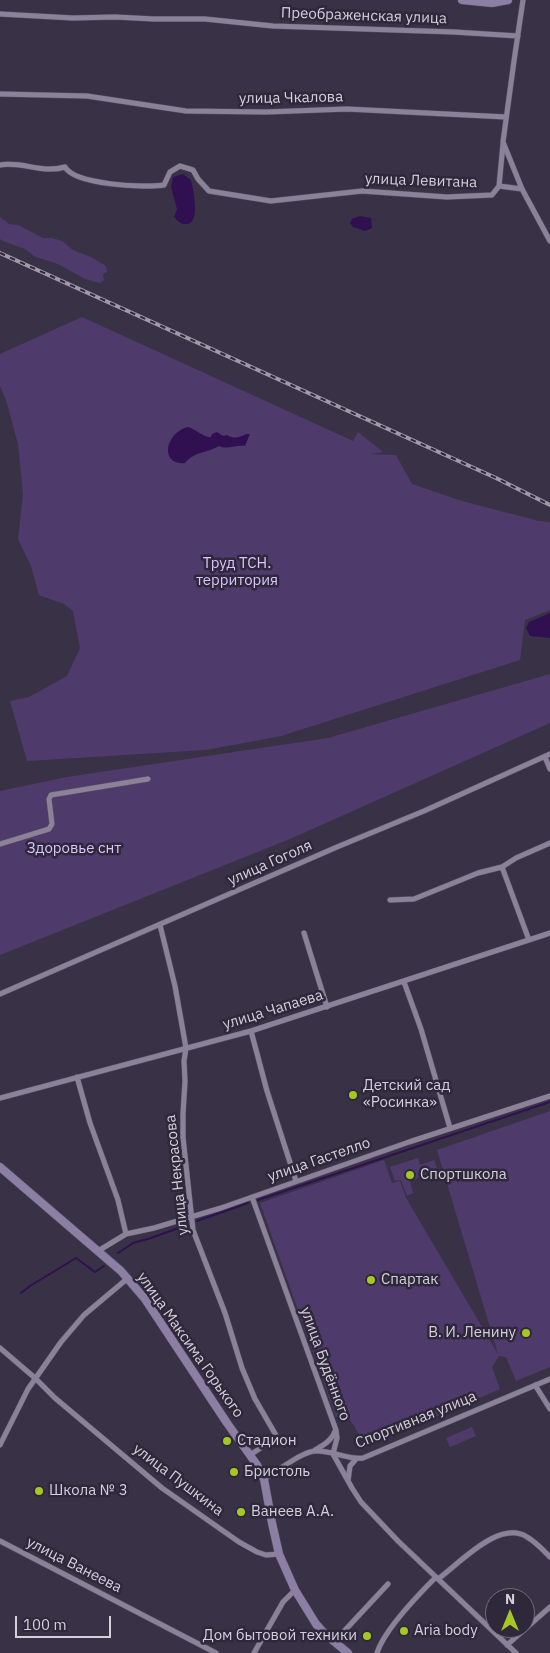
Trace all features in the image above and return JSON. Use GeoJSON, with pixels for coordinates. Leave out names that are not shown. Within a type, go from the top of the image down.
{"type":"FeatureCollection","features":[{"type":"Feature","properties":{"kind":"street"},"geometry":{"type":"LineString","coordinates":[[462,0],[492,2],[508,0]]}},
{"type":"Feature","properties":{"kind":"street"},"geometry":{"type":"LineString","coordinates":[[522,189],[500,186],[506,117],[524,0]]}},
{"type":"Feature","properties":{"kind":"street","name":"Преображенская улица"},"geometry":{"type":"LineString","coordinates":[[0,14],[73,18],[115,17],[154,20],[205,20],[272,26],[518,36]]}},
{"type":"Feature","properties":{"kind":"street","name":"улица Чкалова"},"geometry":{"type":"LineString","coordinates":[[0,94],[77,96],[186,111],[266,112],[347,109],[506,117]]}},
{"type":"Feature","properties":{"kind":"street"},"geometry":{"type":"LineString","coordinates":[[504,142],[522,189],[550,241]]}},
{"type":"Feature","properties":{"kind":"street","name":"улица Левитана"},"geometry":{"type":"LineString","coordinates":[[0,165],[16,164],[48,170],[65,167],[71,173],[87,180],[162,185],[166,182],[170,172],[180,166],[192,170],[209,191],[271,201],[362,191],[426,197],[476,197],[492,195],[500,186]]}},
{"type":"Feature","properties":{"kind":"street"},"geometry":{"type":"LineString","coordinates":[[548,756],[550,769]]}},
{"type":"Feature","properties":{"kind":"street","name":"улица Гоголя"},"geometry":{"type":"LineString","coordinates":[[0,994],[548,756]]}},
{"type":"Feature","properties":{"kind":"street"},"geometry":{"type":"LineString","coordinates":[[0,844],[49,829],[52,824],[49,799],[51,796],[148,779]]}},
{"type":"Feature","properties":{"kind":"street"},"geometry":{"type":"LineString","coordinates":[[390,900],[414,899],[478,873],[502,866],[550,843]]}},
{"type":"Feature","properties":{"kind":"street"},"geometry":{"type":"LineString","coordinates":[[502,866],[530,940]]}},
{"type":"Feature","properties":{"kind":"street","name":"улица Некрасова"},"geometry":{"type":"LineString","coordinates":[[160,925],[186,1048],[183,1114],[191,1217],[197,1244],[225,1313],[242,1368],[258,1406],[277,1437],[250,1454]]}},
{"type":"Feature","properties":{"kind":"street"},"geometry":{"type":"LineString","coordinates":[[304,933],[327,1007]]}},
{"type":"Feature","properties":{"kind":"street","name":"улица Чапаева"},"geometry":{"type":"LineString","coordinates":[[0,1098],[251,1031],[550,933]]}},
{"type":"Feature","properties":{"kind":"street"},"geometry":{"type":"LineString","coordinates":[[404,982],[421,1029],[450,1128]]}},
{"type":"Feature","properties":{"kind":"street"},"geometry":{"type":"LineString","coordinates":[[251,1031],[267,1091],[296,1181]]}},
{"type":"Feature","properties":{"kind":"street"},"geometry":{"type":"LineString","coordinates":[[77,1077],[90,1123],[118,1200],[126,1234]]}},
{"type":"Feature","properties":{"kind":"street","name":"улица Гастелло"},"geometry":{"type":"LineString","coordinates":[[98,1251],[126,1234],[191,1217],[450,1128],[550,1096]]}},
{"type":"Feature","properties":{"kind":"street","name":"улица Максима Горького"},"geometry":{"type":"LineString","coordinates":[[0,1167],[128,1278],[145,1299],[250,1454],[264,1479],[279,1554]]}},
{"type":"Feature","properties":{"kind":"street","name":"улица Будённого"},"geometry":{"type":"LineString","coordinates":[[252,1197],[336,1430],[337,1438],[333,1454]]}},
{"type":"Feature","properties":{"kind":"street"},"geometry":{"type":"LineString","coordinates":[[0,1445],[22,1397],[78,1320],[128,1278]]}},
{"type":"Feature","properties":{"kind":"street","name":"улица Пушкина"},"geometry":{"type":"LineString","coordinates":[[0,1348],[55,1398],[162,1488],[239,1542],[266,1555],[279,1554]]}},
{"type":"Feature","properties":{"kind":"street","name":"Спортивная улица"},"geometry":{"type":"LineString","coordinates":[[315,1451],[356,1459],[368,1456],[550,1379]]}},
{"type":"Feature","properties":{"kind":"street"},"geometry":{"type":"LineString","coordinates":[[535,1385],[550,1408]]}},
{"type":"Feature","properties":{"kind":"street"},"geometry":{"type":"LineString","coordinates":[[264,1479],[302,1456],[315,1451],[333,1436],[336,1430]]}},
{"type":"Feature","properties":{"kind":"street"},"geometry":{"type":"LineString","coordinates":[[333,1454],[361,1502],[516,1653]]}},
{"type":"Feature","properties":{"kind":"street"},"geometry":{"type":"LineString","coordinates":[[348,1481],[350,1466],[356,1459]]}},
{"type":"Feature","properties":{"kind":"street"},"geometry":{"type":"LineString","coordinates":[[377,1653],[393,1626],[414,1599],[437,1578],[488,1540],[510,1533],[526,1536],[550,1557]]}},
{"type":"Feature","properties":{"kind":"street","name":"улица Ванеева"},"geometry":{"type":"LineString","coordinates":[[0,1541],[216,1653]]}},
{"type":"Feature","properties":{"kind":"street"},"geometry":{"type":"LineString","coordinates":[[279,1554],[295,1590],[316,1624],[348,1653]]}},
{"type":"Feature","properties":{"kind":"street"},"geometry":{"type":"LineString","coordinates":[[334,1642],[388,1584]]}},
{"type":"Feature","properties":{"kind":"street"},"geometry":{"type":"LineString","coordinates":[[254,1653],[284,1602],[295,1590]]}},
{"type":"Feature","properties":{"kind":"street"},"geometry":{"type":"LineString","coordinates":[[508,1645],[550,1607]]}},
{"type":"Feature","properties":{"kind":"green space"},"geometry":{"type":"Polygon","coordinates":[[[0,217],[9,224],[18,225],[43,238],[62,241],[73,250],[91,257],[106,266],[107,272],[103,274],[104,280],[100,283],[85,279],[58,264],[34,256],[25,249],[3,241],[0,239],[0,217]]]}},
{"type":"Feature","properties":{"kind":"green space","name":"Труд ТСН. территория"},"geometry":{"type":"Polygon","coordinates":[[[82,317],[353,441],[358,432],[383,452],[370,454],[396,455],[412,484],[462,501],[539,521],[550,522],[550,610],[525,620],[520,660],[281,736],[206,750],[27,761],[10,701],[29,697],[67,676],[80,648],[73,611],[64,604],[39,595],[31,566],[18,539],[23,494],[18,444],[6,400],[0,386],[0,354],[82,317]]]}},
{"type":"Feature","properties":{"kind":"green space","name":"Здоровье снт"},"geometry":{"type":"Polygon","coordinates":[[[550,674],[550,723],[290,839],[0,955],[0,791],[67,777],[328,738],[550,674]]]}},
{"type":"Feature","properties":{"kind":"green space","name":"Спартак"},"geometry":{"type":"Polygon","coordinates":[[[550,1111],[550,1367],[516,1381],[506,1357],[499,1356],[492,1367],[500,1389],[365,1448],[350,1420],[341,1415],[336,1417],[260,1203],[384,1160],[392,1183],[400,1181],[406,1198],[498,1354],[437,1150],[550,1111]]]}},
{"type":"Feature","properties":{"kind":"green space","name":"Спортшкола"},"geometry":{"type":"Polygon","coordinates":[[[418,1158],[420,1165],[434,1160],[438,1171],[410,1181],[413,1193],[407,1196],[401,1180],[395,1181],[390,1167],[418,1158]]]}},
{"type":"Feature","properties":{"kind":"green space"},"geometry":{"type":"Polygon","coordinates":[[[472,1427],[476,1436],[450,1447],[446,1438],[472,1427]]]}},
{"type":"Feature","properties":{"kind":"shaded area"},"geometry":{"type":"Polygon","coordinates":[[[183,174],[191,180],[195,205],[194,218],[187,224],[180,222],[174,217],[177,209],[171,187],[173,177],[183,174]]]}},
{"type":"Feature","properties":{"kind":"shaded area"},"geometry":{"type":"Polygon","coordinates":[[[360,216],[371,218],[372,228],[365,231],[353,227],[350,223],[352,219],[360,216]]]}},
{"type":"Feature","properties":{"kind":"shaded area"},"geometry":{"type":"Polygon","coordinates":[[[188,427],[208,437],[217,432],[223,436],[234,437],[250,434],[245,446],[225,448],[219,446],[197,454],[185,463],[177,463],[169,455],[168,448],[174,436],[180,430],[188,427]]]}},
{"type":"Feature","properties":{"kind":"shaded area"},"geometry":{"type":"Polygon","coordinates":[[[550,613],[550,638],[530,636],[526,628],[529,622],[550,613]]]}},
{"type":"Feature","properties":{"kind":"waterway"},"geometry":{"type":"LineString","coordinates":[[258,1200],[550,1102]]}},
{"type":"Feature","properties":{"kind":"waterway"},"geometry":{"type":"LineString","coordinates":[[197,1221],[248,1203]]}},
{"type":"Feature","properties":{"kind":"waterway"},"geometry":{"type":"LineString","coordinates":[[118,1253],[133,1243],[187,1225]]}},
{"type":"Feature","properties":{"kind":"waterway"},"geometry":{"type":"LineString","coordinates":[[21,1293],[76,1258],[95,1272],[104,1266]]}},
{"type":"Feature","properties":{"kind":"railway"},"geometry":{"type":"LineString","coordinates":[[0,253],[496,478],[550,505]]}},
{"type":"Feature","properties":{"kind":"place","name":"Детский сад «Росинка»"},"geometry":{"type":"Point","coordinates":[353,1095]}},
{"type":"Feature","properties":{"kind":"place","name":"Спортшкола"},"geometry":{"type":"Point","coordinates":[410,1175]}},
{"type":"Feature","properties":{"kind":"place","name":"Спартак"},"geometry":{"type":"Point","coordinates":[371,1280]}},
{"type":"Feature","properties":{"kind":"place","name":"В. И. Ленину"},"geometry":{"type":"Point","coordinates":[526,1333]}},
{"type":"Feature","properties":{"kind":"place","name":"Стадион"},"geometry":{"type":"Point","coordinates":[227,1441]}},
{"type":"Feature","properties":{"kind":"place","name":"Бристоль"},"geometry":{"type":"Point","coordinates":[234,1472]}},
{"type":"Feature","properties":{"kind":"place","name":"Школа № 3"},"geometry":{"type":"Point","coordinates":[39,1491]}},
{"type":"Feature","properties":{"kind":"place","name":"Ванеев А.А."},"geometry":{"type":"Point","coordinates":[241,1512]}},
{"type":"Feature","properties":{"kind":"place","name":"Aria body"},"geometry":{"type":"Point","coordinates":[404,1631]}},
{"type":"Feature","properties":{"kind":"place","name":"Дом бытовой техники"},"geometry":{"type":"Point","coordinates":[367,1636]}}]}
